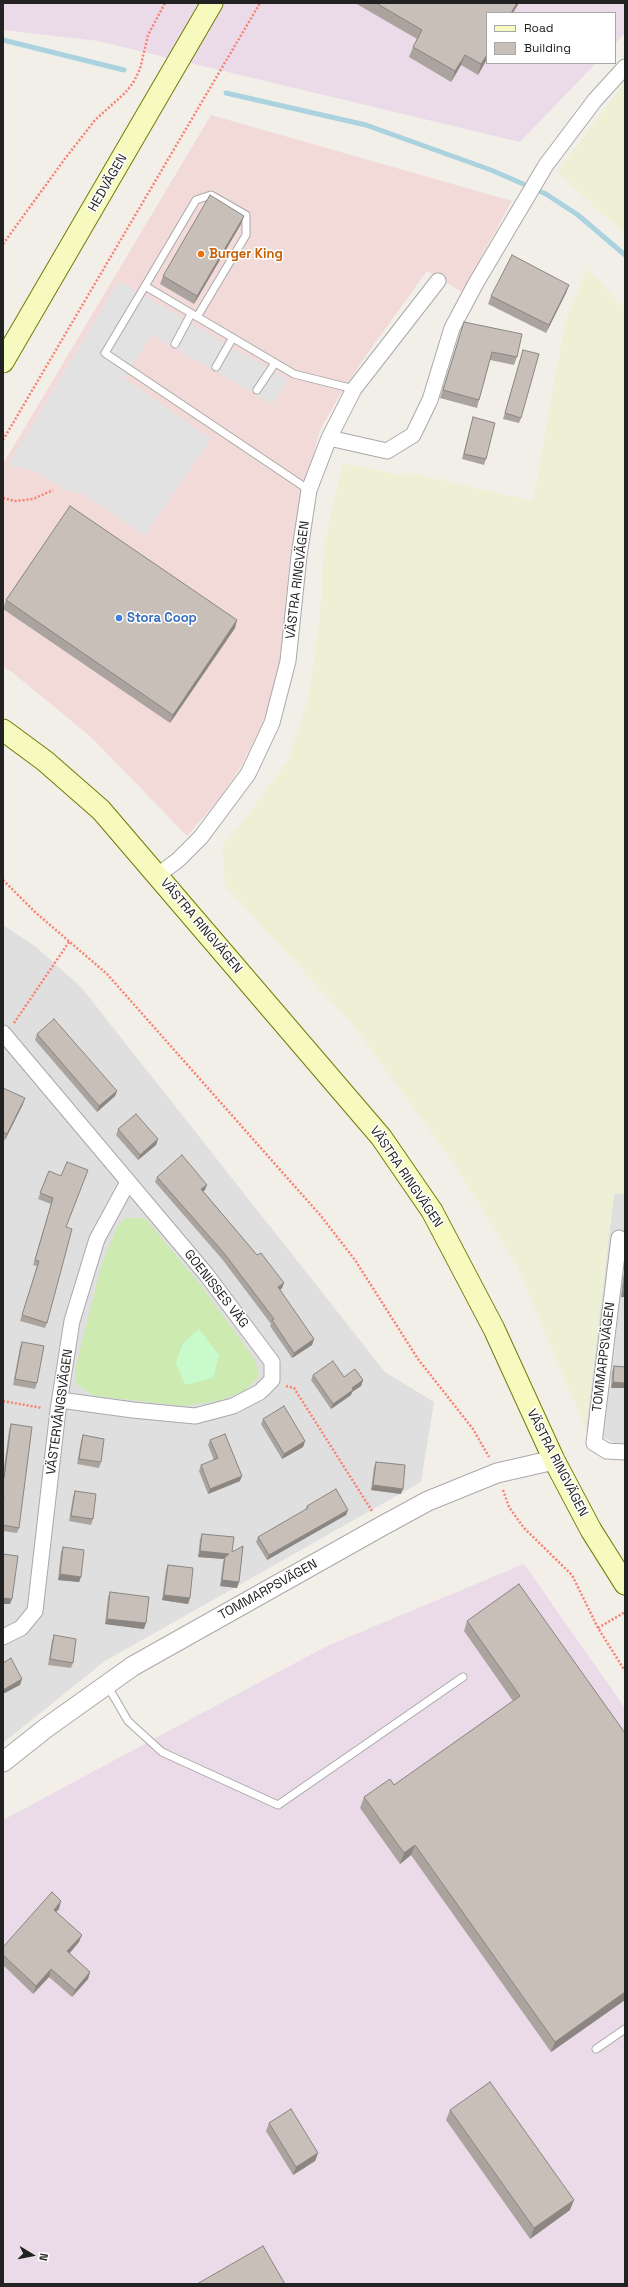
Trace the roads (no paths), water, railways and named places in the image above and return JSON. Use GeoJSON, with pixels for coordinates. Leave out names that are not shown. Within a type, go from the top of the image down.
{"type":"FeatureCollection","features":[{"type":"Feature","properties":{"kind":"main road","name":"HEDVÄGEN"},"geometry":{"type":"LineString","coordinates":[[3,362],[212,3]]}},
{"type":"Feature","properties":{"kind":"main road","name":"VÄSTRA RINGVÄGEN"},"geometry":{"type":"LineString","coordinates":[[3,730],[45,761],[101,810],[381,1137],[432,1211],[494,1329],[554,1460],[591,1530],[625,1584]]}},
{"type":"Feature","properties":{"kind":"street"},"geometry":{"type":"LineString","coordinates":[[329,438],[387,451],[413,435],[430,400],[452,328],[518,211],[546,165],[595,100],[625,67]]}},
{"type":"Feature","properties":{"kind":"street","name":"VÄSTRA RINGVÄGEN"},"geometry":{"type":"LineString","coordinates":[[158,875],[178,860],[196,842],[226,805],[248,774],[272,723],[288,661],[299,556],[309,490],[329,438],[354,389],[438,281]]}},
{"type":"Feature","properties":{"kind":"street","name":"GOENISSES VÄG"},"geometry":{"type":"LineString","coordinates":[[4,1035],[206,1274],[272,1362],[272,1380],[260,1392],[233,1406],[195,1416],[59,1405]]}},
{"type":"Feature","properties":{"kind":"street","name":"VÄSTERVÅNGSVÄGEN"},"geometry":{"type":"LineString","coordinates":[[3,1637],[21,1628],[35,1611],[59,1405],[72,1321],[95,1246],[128,1182]]}},
{"type":"Feature","properties":{"kind":"street","name":"TOMMARPSVÄGEN"},"geometry":{"type":"LineString","coordinates":[[619,1238],[594,1443],[607,1451],[625,1452]]}},
{"type":"Feature","properties":{"kind":"street","name":"TOMMARPSVÄGEN"},"geometry":{"type":"LineString","coordinates":[[3,1762],[133,1666],[382,1526],[490,1468],[554,1460]]}},
{"type":"Feature","properties":{"kind":"lane"},"geometry":{"type":"LineString","coordinates":[[175,344],[246,235],[246,215],[211,195],[196,200],[105,353],[309,490]]}},
{"type":"Feature","properties":{"kind":"lane"},"geometry":{"type":"LineString","coordinates":[[145,286],[232,339],[294,374],[354,389]]}},
{"type":"Feature","properties":{"kind":"lane"},"geometry":{"type":"LineString","coordinates":[[216,367],[232,339]]}},
{"type":"Feature","properties":{"kind":"lane"},"geometry":{"type":"LineString","coordinates":[[256,390],[275,363]]}},
{"type":"Feature","properties":{"kind":"lane"},"geometry":{"type":"LineString","coordinates":[[106,1685],[128,1721],[162,1752],[278,1805],[463,1677]]}},
{"type":"Feature","properties":{"kind":"lane"},"geometry":{"type":"LineString","coordinates":[[596,2048],[625,2029]]}},
{"type":"Feature","properties":{"kind":"waterway"},"geometry":{"type":"LineString","coordinates":[[3,40],[124,70]]}},
{"type":"Feature","properties":{"kind":"waterway"},"geometry":{"type":"LineString","coordinates":[[226,93],[366,125],[491,170],[546,194],[578,215],[625,255]]}},
{"type":"Feature","properties":{"kind":"place","name":"Burger King"},"geometry":{"type":"Point","coordinates":[201,254]}},
{"type":"Feature","properties":{"kind":"place","name":"Stora Coop"},"geometry":{"type":"Point","coordinates":[119,618]}}]}
